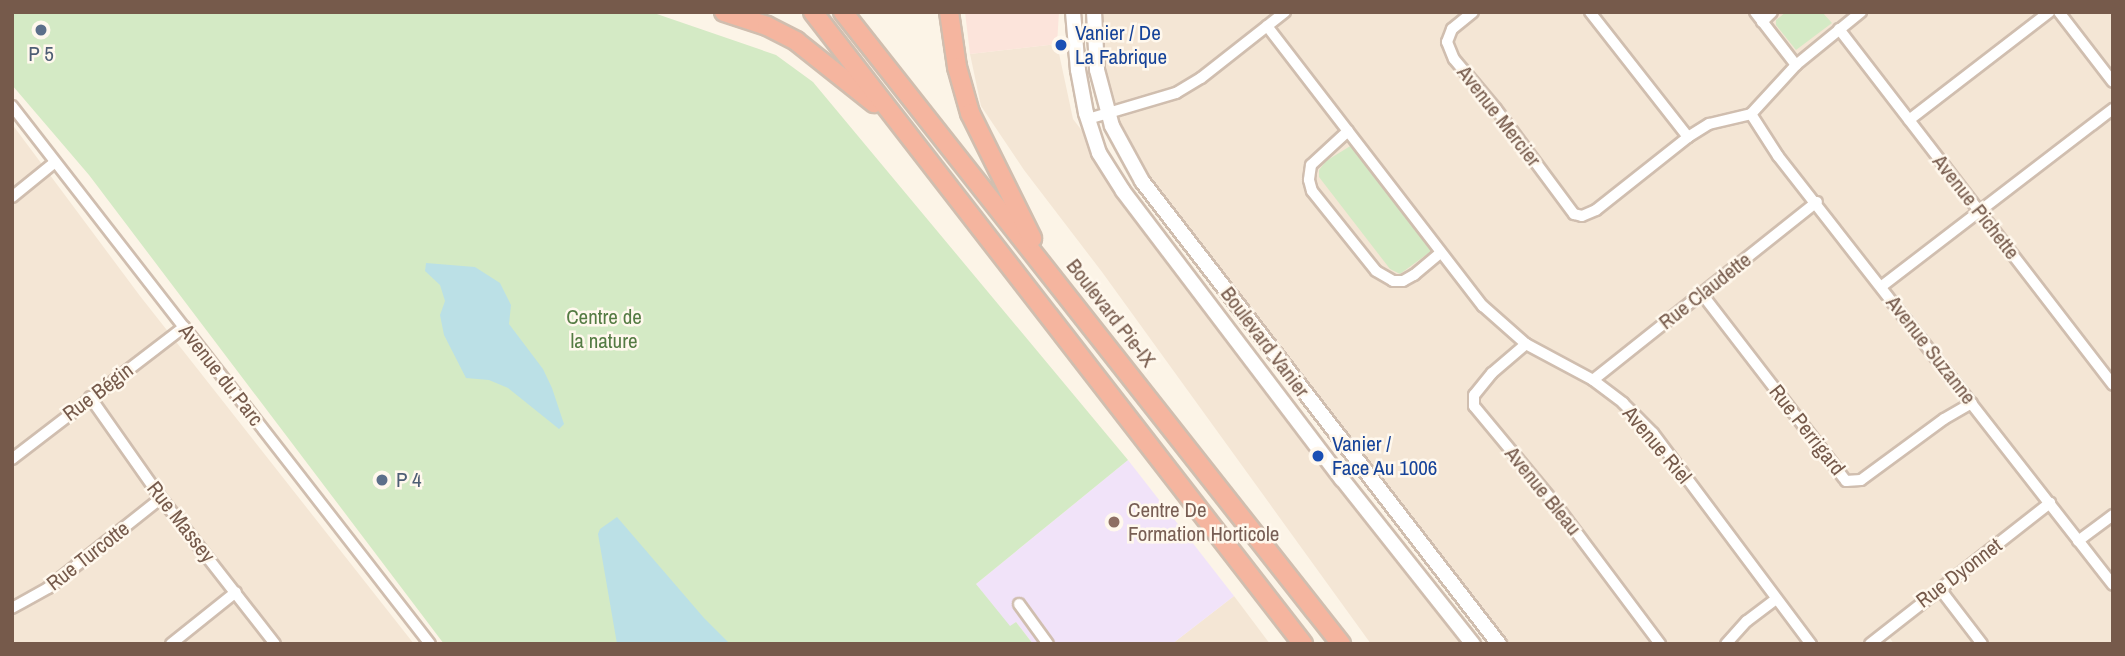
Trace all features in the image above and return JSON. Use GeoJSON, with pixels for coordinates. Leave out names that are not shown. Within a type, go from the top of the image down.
{"type":"FeatureCollection","features":[{"type":"Feature","properties":{"kind":"highway"},"geometry":{"type":"LineString","coordinates":[[724,12],[778,31],[806,47],[901,126]]}},
{"type":"Feature","properties":{"kind":"highway"},"geometry":{"type":"LineString","coordinates":[[813,12],[1303,644]]}},
{"type":"Feature","properties":{"kind":"highway","name":"Boulevard Pie-IX"},"geometry":{"type":"LineString","coordinates":[[843,12],[1341,644]]}},
{"type":"Feature","properties":{"kind":"highway"},"geometry":{"type":"LineString","coordinates":[[949,12],[957,67],[970,113],[1050,272]]}},
{"type":"Feature","properties":{"kind":"street","name":"Boulevard Vanier"},"geometry":{"type":"LineString","coordinates":[[1073,12],[1078,69],[1088,119],[1099,153],[1123,191],[1342,479],[1473,644]]}},
{"type":"Feature","properties":{"kind":"street","name":"Boulevard Vanier"},"geometry":{"type":"LineString","coordinates":[[1094,12],[1097,69],[1109,113],[1122,149],[1142,181],[1499,644]]}},
{"type":"Feature","properties":{"kind":"street"},"geometry":{"type":"LineString","coordinates":[[1088,119],[1175,93],[1201,78],[1285,12]]}},
{"type":"Feature","properties":{"kind":"street","name":"Avenue Mercier"},"geometry":{"type":"LineString","coordinates":[[1473,12],[1451,29],[1447,42],[1454,60],[1496,110],[1574,214],[1582,216],[1596,210],[1688,137]]}},
{"type":"Feature","properties":{"kind":"street"},"geometry":{"type":"LineString","coordinates":[[1590,12],[1688,137],[1709,124],[1751,114],[1796,65],[1861,12]]}},
{"type":"Feature","properties":{"kind":"street"},"geometry":{"type":"LineString","coordinates":[[1755,12],[1796,65]]}},
{"type":"Feature","properties":{"kind":"street"},"geometry":{"type":"LineString","coordinates":[[1762,22],[1772,12]]}},
{"type":"Feature","properties":{"kind":"street"},"geometry":{"type":"LineString","coordinates":[[1909,120],[2049,12]]}},
{"type":"Feature","properties":{"kind":"street"},"geometry":{"type":"LineString","coordinates":[[2059,12],[2113,82]]}},
{"type":"Feature","properties":{"kind":"street","name":"Avenue Riel"},"geometry":{"type":"LineString","coordinates":[[1267,26],[1483,306],[1526,344],[1593,380],[1623,403],[1653,433],[1811,644]]}},
{"type":"Feature","properties":{"kind":"street","name":"Avenue Pichette"},"geometry":{"type":"LineString","coordinates":[[1839,29],[2113,385]]}},
{"type":"Feature","properties":{"kind":"street","name":"Avenue du Parc"},"geometry":{"type":"LineString","coordinates":[[12,106],[429,644]]}},
{"type":"Feature","properties":{"kind":"street"},"geometry":{"type":"LineString","coordinates":[[1882,286],[2113,109]]}},
{"type":"Feature","properties":{"kind":"street","name":"Avenue Suzanne"},"geometry":{"type":"LineString","coordinates":[[1751,114],[1778,156],[1817,202],[2113,585]]}},
{"type":"Feature","properties":{"kind":"street"},"geometry":{"type":"LineString","coordinates":[[1348,131],[1311,165],[1312,191],[1376,271],[1393,281],[1403,281],[1414,275],[1441,252]]}},
{"type":"Feature","properties":{"kind":"street"},"geometry":{"type":"LineString","coordinates":[[12,197],[55,162]]}},
{"type":"Feature","properties":{"kind":"street","name":"Rue Claudette"},"geometry":{"type":"LineString","coordinates":[[1593,380],[1817,202]]}},
{"type":"Feature","properties":{"kind":"street","name":"Rue Perrigard"},"geometry":{"type":"LineString","coordinates":[[1702,294],[1846,481],[1861,481],[1944,419],[1972,403]]}},
{"type":"Feature","properties":{"kind":"street","name":"Rue Bégin"},"geometry":{"type":"LineString","coordinates":[[12,459],[184,327]]}},
{"type":"Feature","properties":{"kind":"street","name":"Avenue Bleau"},"geometry":{"type":"LineString","coordinates":[[1526,344],[1492,373],[1474,395],[1474,406],[1553,502],[1660,644]]}},
{"type":"Feature","properties":{"kind":"street","name":"Rue Massey"},"geometry":{"type":"LineString","coordinates":[[90,397],[161,498],[275,644]]}},
{"type":"Feature","properties":{"kind":"street","name":"Rue Turcotte"},"geometry":{"type":"LineString","coordinates":[[12,608],[48,588],[161,498]]}},
{"type":"Feature","properties":{"kind":"street","name":"Rue Dyonnet"},"geometry":{"type":"LineString","coordinates":[[1870,644],[2050,503]]}},
{"type":"Feature","properties":{"kind":"street"},"geometry":{"type":"LineString","coordinates":[[2078,541],[2113,514]]}},
{"type":"Feature","properties":{"kind":"street"},"geometry":{"type":"LineString","coordinates":[[1940,589],[1982,644]]}},
{"type":"Feature","properties":{"kind":"street"},"geometry":{"type":"LineString","coordinates":[[171,644],[236,592]]}},
{"type":"Feature","properties":{"kind":"street"},"geometry":{"type":"LineString","coordinates":[[1726,644],[1747,621],[1776,599]]}},
{"type":"Feature","properties":{"kind":"street"},"geometry":{"type":"LineString","coordinates":[[1019,604],[1048,644]]}},
{"type":"Feature","properties":{"kind":"shaded area"},"geometry":{"type":"Polygon","coordinates":[[[965,12],[1059,12],[1057,44],[970,54],[965,12]]]}},
{"type":"Feature","properties":{"kind":"shaded area"},"geometry":{"type":"Polygon","coordinates":[[[1094,12],[2113,12],[2113,644],[1894,644],[1884,630],[1871,644],[1499,644],[1142,181],[1112,126],[1094,12]]]}},
{"type":"Feature","properties":{"kind":"shaded area"},"geometry":{"type":"Polygon","coordinates":[[[1057,44],[1073,119],[1473,644],[1371,644],[1102,272],[1024,170],[981,106],[970,54],[1057,44]]]}},
{"type":"Feature","properties":{"kind":"shaded area"},"geometry":{"type":"Polygon","coordinates":[[[12,124],[140,296],[414,644],[12,644],[12,124]]]}},
{"type":"Feature","properties":{"kind":"shaded area","name":"Centre De Formation Horticole"},"geometry":{"type":"Polygon","coordinates":[[[1128,460],[1234,596],[1172,644],[1033,644],[1016,622],[1010,627],[976,584],[1128,460]]]}},
{"type":"Feature","properties":{"kind":"shaded area"},"geometry":{"type":"Polygon","coordinates":[[[1234,596],[1270,644],[1172,644],[1234,596]]]}},
{"type":"Feature","properties":{"kind":"green space","name":"Centre de la nature"},"geometry":{"type":"Polygon","coordinates":[[[12,12],[651,12],[776,55],[813,82],[1128,460],[976,584],[1010,626],[1016,622],[1033,644],[444,644],[89,175],[12,85],[12,12]]]}},
{"type":"Feature","properties":{"kind":"green space"},"geometry":{"type":"Polygon","coordinates":[[[1786,12],[1822,12],[1832,23],[1796,50],[1776,25],[1776,20],[1786,12]]]}},
{"type":"Feature","properties":{"kind":"green space"},"geometry":{"type":"Polygon","coordinates":[[[1352,145],[1358,148],[1433,246],[1430,252],[1400,274],[1390,269],[1319,177],[1319,170],[1326,161],[1352,145]]]}},
{"type":"Feature","properties":{"kind":"water"},"geometry":{"type":"Polygon","coordinates":[[[426,263],[475,267],[500,283],[511,305],[509,324],[543,369],[552,388],[564,424],[559,429],[508,388],[489,380],[466,378],[444,335],[440,315],[445,301],[440,285],[425,271],[426,263]]]}},
{"type":"Feature","properties":{"kind":"water"},"geometry":{"type":"Polygon","coordinates":[[[617,517],[704,618],[730,644],[617,644],[598,534],[600,529],[617,517]]]}},
{"type":"Feature","properties":{"kind":"place","name":"P 5"},"geometry":{"type":"Point","coordinates":[41,30]}},
{"type":"Feature","properties":{"kind":"place","name":"Vanier / De La Fabrique"},"geometry":{"type":"Point","coordinates":[1061,45]}},
{"type":"Feature","properties":{"kind":"place","name":"Vanier / Face Au 1006"},"geometry":{"type":"Point","coordinates":[1318,456]}},
{"type":"Feature","properties":{"kind":"place","name":"P 4"},"geometry":{"type":"Point","coordinates":[382,480]}},
{"type":"Feature","properties":{"kind":"place","name":"Centre De Formation Horticole"},"geometry":{"type":"Point","coordinates":[1114,522]}}]}
